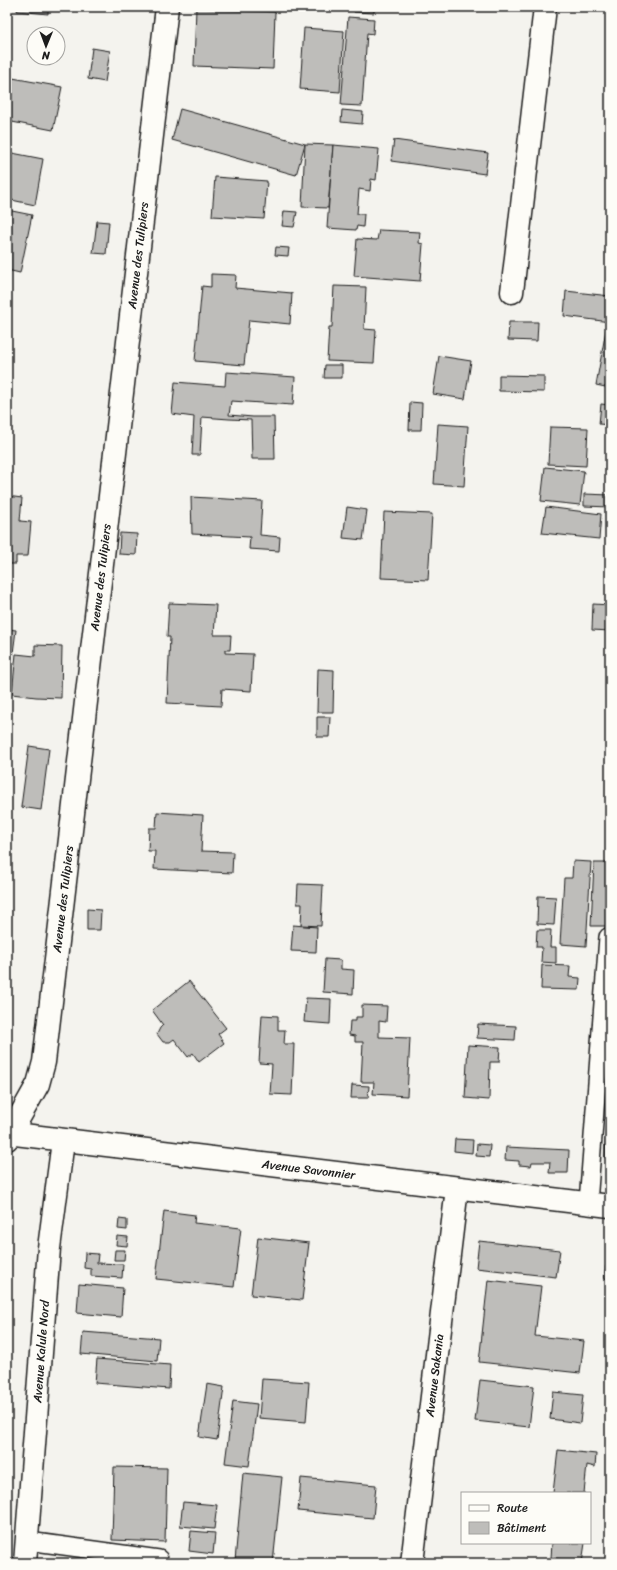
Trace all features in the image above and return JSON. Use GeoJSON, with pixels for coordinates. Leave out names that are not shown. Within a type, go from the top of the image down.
{"type":"FeatureCollection","features":[{"type":"Feature","properties":{"kind":"street","name":"Avenue des Tulipiers"},"geometry":{"type":"LineString","coordinates":[[8,1136],[38,1084],[44,1062],[167,7]]}},
{"type":"Feature","properties":{"kind":"street"},"geometry":{"type":"LineString","coordinates":[[512,292],[545,7]]}},
{"type":"Feature","properties":{"kind":"street","name":"Avenue Savonnier"},"geometry":{"type":"LineString","coordinates":[[8,1136],[63,1141],[610,1206]]}},
{"type":"Feature","properties":{"kind":"street","name":"Avenue Kalule Nord"},"geometry":{"type":"LineString","coordinates":[[25,1563],[28,1541],[49,1248],[63,1141]]}},
{"type":"Feature","properties":{"kind":"street","name":"Avenue Sakania"},"geometry":{"type":"LineString","coordinates":[[412,1563],[457,1188]]}},
{"type":"Feature","properties":{"kind":"lane"},"geometry":{"type":"LineString","coordinates":[[588,1203],[608,937]]}},
{"type":"Feature","properties":{"kind":"lane"},"geometry":{"type":"LineString","coordinates":[[28,1541],[159,1559]]}},
{"type":"Feature","properties":{"kind":"building"},"geometry":{"type":"Polygon","coordinates":[[[18,7],[48,7],[48,14],[17,11],[18,7]]]}},
{"type":"Feature","properties":{"kind":"building"},"geometry":{"type":"Polygon","coordinates":[[[355,7],[374,7],[374,13],[354,12],[355,7]]]}},
{"type":"Feature","properties":{"kind":"building"},"geometry":{"type":"Polygon","coordinates":[[[196,8],[275,12],[273,69],[194,66],[196,8]]]}},
{"type":"Feature","properties":{"kind":"building"},"geometry":{"type":"Polygon","coordinates":[[[348,17],[374,19],[373,34],[367,33],[362,106],[341,105],[348,17]]]}},
{"type":"Feature","properties":{"kind":"building"},"geometry":{"type":"Polygon","coordinates":[[[304,28],[344,31],[340,92],[300,89],[304,28]]]}},
{"type":"Feature","properties":{"kind":"building"},"geometry":{"type":"Polygon","coordinates":[[[92,48],[110,51],[105,82],[88,79],[92,48]]]}},
{"type":"Feature","properties":{"kind":"building"},"geometry":{"type":"Polygon","coordinates":[[[7,77],[62,87],[53,130],[7,121],[7,77]]]}},
{"type":"Feature","properties":{"kind":"building"},"geometry":{"type":"Polygon","coordinates":[[[610,94],[610,137],[607,137],[610,94]]]}},
{"type":"Feature","properties":{"kind":"building"},"geometry":{"type":"Polygon","coordinates":[[[180,109],[305,144],[296,175],[172,140],[180,109]]]}},
{"type":"Feature","properties":{"kind":"building"},"geometry":{"type":"Polygon","coordinates":[[[342,110],[363,112],[362,124],[341,122],[342,110]]]}},
{"type":"Feature","properties":{"kind":"building"},"geometry":{"type":"Polygon","coordinates":[[[394,140],[488,153],[485,174],[391,161],[394,140]]]}},
{"type":"Feature","properties":{"kind":"building"},"geometry":{"type":"Polygon","coordinates":[[[305,144],[333,145],[328,208],[302,207],[305,144]]]}},
{"type":"Feature","properties":{"kind":"building"},"geometry":{"type":"Polygon","coordinates":[[[333,145],[379,149],[376,180],[371,179],[370,191],[359,189],[357,214],[364,214],[363,227],[357,226],[356,230],[327,228],[333,145]]]}},
{"type":"Feature","properties":{"kind":"building"},"geometry":{"type":"Polygon","coordinates":[[[7,152],[43,159],[35,205],[7,199],[7,152]]]}},
{"type":"Feature","properties":{"kind":"building"},"geometry":{"type":"Polygon","coordinates":[[[215,177],[267,181],[264,219],[212,216],[215,177]]]}},
{"type":"Feature","properties":{"kind":"building"},"geometry":{"type":"Polygon","coordinates":[[[7,210],[32,215],[20,273],[7,270],[7,210]]]}},
{"type":"Feature","properties":{"kind":"building"},"geometry":{"type":"Polygon","coordinates":[[[284,211],[297,212],[294,227],[282,226],[284,211]]]}},
{"type":"Feature","properties":{"kind":"building"},"geometry":{"type":"Polygon","coordinates":[[[97,221],[109,222],[106,254],[93,253],[97,221]]]}},
{"type":"Feature","properties":{"kind":"building"},"geometry":{"type":"Polygon","coordinates":[[[379,230],[420,232],[419,243],[423,244],[420,281],[354,276],[357,239],[377,240],[379,230]]]}},
{"type":"Feature","properties":{"kind":"building"},"geometry":{"type":"Polygon","coordinates":[[[276,247],[289,248],[288,256],[275,255],[276,247]]]}},
{"type":"Feature","properties":{"kind":"building"},"geometry":{"type":"Polygon","coordinates":[[[211,274],[236,275],[235,288],[292,293],[290,324],[249,320],[244,365],[195,361],[202,286],[211,287],[211,274]]]}},
{"type":"Feature","properties":{"kind":"building"},"geometry":{"type":"Polygon","coordinates":[[[334,286],[366,287],[364,329],[376,330],[374,363],[327,361],[329,327],[332,327],[334,286]]]}},
{"type":"Feature","properties":{"kind":"building"},"geometry":{"type":"Polygon","coordinates":[[[566,291],[610,296],[610,322],[564,316],[566,291]]]}},
{"type":"Feature","properties":{"kind":"building"},"geometry":{"type":"Polygon","coordinates":[[[509,322],[538,322],[537,341],[508,340],[509,322]]]}},
{"type":"Feature","properties":{"kind":"building"},"geometry":{"type":"Polygon","coordinates":[[[606,330],[610,330],[610,388],[596,385],[606,330]]]}},
{"type":"Feature","properties":{"kind":"building"},"geometry":{"type":"Polygon","coordinates":[[[439,356],[471,361],[465,399],[433,394],[439,356]]]}},
{"type":"Feature","properties":{"kind":"building"},"geometry":{"type":"Polygon","coordinates":[[[325,365],[342,365],[342,378],[324,378],[325,365]]]}},
{"type":"Feature","properties":{"kind":"building"},"geometry":{"type":"Polygon","coordinates":[[[226,372],[295,377],[293,405],[231,401],[229,415],[274,417],[275,459],[252,459],[251,420],[202,417],[200,455],[192,455],[194,417],[172,414],[175,382],[225,386],[226,372]]]}},
{"type":"Feature","properties":{"kind":"building"},"geometry":{"type":"Polygon","coordinates":[[[499,375],[544,376],[544,392],[499,391],[499,375]]]}},
{"type":"Feature","properties":{"kind":"building"},"geometry":{"type":"Polygon","coordinates":[[[410,402],[422,403],[421,430],[409,430],[410,402]]]}},
{"type":"Feature","properties":{"kind":"building"},"geometry":{"type":"Polygon","coordinates":[[[601,404],[610,405],[610,425],[599,424],[601,404]]]}},
{"type":"Feature","properties":{"kind":"building"},"geometry":{"type":"Polygon","coordinates":[[[438,424],[468,426],[464,486],[434,484],[438,424]]]}},
{"type":"Feature","properties":{"kind":"building"},"geometry":{"type":"Polygon","coordinates":[[[550,427],[588,428],[586,466],[548,464],[550,427]]]}},
{"type":"Feature","properties":{"kind":"building"},"geometry":{"type":"Polygon","coordinates":[[[545,467],[584,471],[580,505],[541,501],[545,467]]]}},
{"type":"Feature","properties":{"kind":"building"},"geometry":{"type":"Polygon","coordinates":[[[584,494],[610,495],[610,507],[584,506],[584,494]]]}},
{"type":"Feature","properties":{"kind":"building"},"geometry":{"type":"Polygon","coordinates":[[[7,496],[22,498],[20,521],[31,522],[28,556],[16,556],[16,564],[7,564],[7,496]]]}},
{"type":"Feature","properties":{"kind":"building"},"geometry":{"type":"Polygon","coordinates":[[[191,497],[262,501],[260,535],[280,537],[279,551],[249,549],[250,537],[192,534],[191,497]]]}},
{"type":"Feature","properties":{"kind":"building"},"geometry":{"type":"Polygon","coordinates":[[[347,507],[367,510],[363,540],[343,538],[347,507]]]}},
{"type":"Feature","properties":{"kind":"building"},"geometry":{"type":"Polygon","coordinates":[[[546,507],[601,514],[599,539],[542,533],[546,507]]]}},
{"type":"Feature","properties":{"kind":"building"},"geometry":{"type":"Polygon","coordinates":[[[384,512],[432,514],[428,580],[381,578],[384,512]]]}},
{"type":"Feature","properties":{"kind":"building"},"geometry":{"type":"Polygon","coordinates":[[[120,533],[137,534],[136,555],[119,554],[120,533]]]}},
{"type":"Feature","properties":{"kind":"building"},"geometry":{"type":"Polygon","coordinates":[[[169,603],[216,605],[214,635],[231,635],[230,650],[225,650],[225,653],[253,654],[251,691],[222,689],[221,706],[167,703],[170,637],[167,637],[169,603]]]}},
{"type":"Feature","properties":{"kind":"building"},"geometry":{"type":"Polygon","coordinates":[[[593,604],[610,605],[610,631],[592,630],[593,604]]]}},
{"type":"Feature","properties":{"kind":"building"},"geometry":{"type":"Polygon","coordinates":[[[7,629],[16,630],[7,700],[7,629]]]}},
{"type":"Feature","properties":{"kind":"building"},"geometry":{"type":"Polygon","coordinates":[[[35,645],[62,646],[61,698],[12,694],[16,654],[35,656],[35,645]]]}},
{"type":"Feature","properties":{"kind":"building"},"geometry":{"type":"Polygon","coordinates":[[[318,669],[334,670],[333,712],[317,712],[318,669]]]}},
{"type":"Feature","properties":{"kind":"building"},"geometry":{"type":"Polygon","coordinates":[[[317,717],[330,717],[329,737],[317,737],[317,717]]]}},
{"type":"Feature","properties":{"kind":"building"},"geometry":{"type":"Polygon","coordinates":[[[29,746],[49,749],[41,810],[21,807],[29,746]]]}},
{"type":"Feature","properties":{"kind":"building"},"geometry":{"type":"Polygon","coordinates":[[[157,812],[203,815],[201,851],[233,852],[232,873],[154,869],[155,851],[148,851],[149,828],[156,828],[157,812]]]}},
{"type":"Feature","properties":{"kind":"building"},"geometry":{"type":"Polygon","coordinates":[[[573,861],[591,862],[586,946],[560,944],[564,878],[572,878],[573,861]]]}},
{"type":"Feature","properties":{"kind":"building"},"geometry":{"type":"Polygon","coordinates":[[[594,863],[610,863],[610,926],[591,926],[594,863]]]}},
{"type":"Feature","properties":{"kind":"building"},"geometry":{"type":"Polygon","coordinates":[[[298,884],[323,885],[321,926],[301,925],[302,904],[297,904],[298,884]]]}},
{"type":"Feature","properties":{"kind":"building"},"geometry":{"type":"Polygon","coordinates":[[[538,896],[556,897],[554,925],[537,924],[538,896]]]}},
{"type":"Feature","properties":{"kind":"building"},"geometry":{"type":"Polygon","coordinates":[[[87,909],[101,910],[100,930],[87,930],[87,909]]]}},
{"type":"Feature","properties":{"kind":"building"},"geometry":{"type":"Polygon","coordinates":[[[293,925],[317,927],[316,952],[291,951],[293,925]]]}},
{"type":"Feature","properties":{"kind":"building"},"geometry":{"type":"Polygon","coordinates":[[[537,930],[551,930],[550,947],[556,947],[556,963],[541,962],[542,947],[536,947],[537,930]]]}},
{"type":"Feature","properties":{"kind":"building"},"geometry":{"type":"Polygon","coordinates":[[[325,959],[341,960],[341,969],[354,970],[353,994],[323,992],[325,959]]]}},
{"type":"Feature","properties":{"kind":"building"},"geometry":{"type":"Polygon","coordinates":[[[542,965],[570,966],[569,977],[580,978],[579,990],[541,989],[542,965]]]}},
{"type":"Feature","properties":{"kind":"building"},"geometry":{"type":"Polygon","coordinates":[[[189,981],[226,1028],[218,1034],[224,1043],[199,1062],[193,1053],[188,1057],[174,1039],[170,1042],[163,1042],[157,1034],[163,1025],[152,1010],[189,981]]]}},
{"type":"Feature","properties":{"kind":"building"},"geometry":{"type":"Polygon","coordinates":[[[306,998],[331,999],[330,1024],[304,1022],[306,998]]]}},
{"type":"Feature","properties":{"kind":"building"},"geometry":{"type":"Polygon","coordinates":[[[362,1005],[387,1006],[386,1022],[379,1021],[379,1037],[410,1038],[407,1096],[373,1094],[374,1082],[361,1082],[363,1042],[355,1042],[355,1036],[349,1035],[350,1021],[356,1021],[356,1017],[362,1017],[362,1005]]]}},
{"type":"Feature","properties":{"kind":"building"},"geometry":{"type":"Polygon","coordinates":[[[262,1015],[278,1016],[278,1030],[285,1030],[284,1044],[294,1044],[292,1095],[270,1094],[272,1064],[259,1063],[262,1015]]]}},
{"type":"Feature","properties":{"kind":"building"},"geometry":{"type":"Polygon","coordinates":[[[478,1024],[516,1026],[515,1040],[477,1038],[478,1024]]]}},
{"type":"Feature","properties":{"kind":"building"},"geometry":{"type":"Polygon","coordinates":[[[468,1045],[500,1047],[499,1062],[490,1062],[489,1100],[465,1098],[468,1045]]]}},
{"type":"Feature","properties":{"kind":"building"},"geometry":{"type":"Polygon","coordinates":[[[352,1085],[369,1086],[368,1098],[351,1098],[352,1085]]]}},
{"type":"Feature","properties":{"kind":"building"},"geometry":{"type":"Polygon","coordinates":[[[607,1110],[610,1111],[610,1158],[605,1158],[607,1110]]]}},
{"type":"Feature","properties":{"kind":"building"},"geometry":{"type":"Polygon","coordinates":[[[455,1139],[473,1140],[472,1153],[454,1151],[455,1139]]]}},
{"type":"Feature","properties":{"kind":"building"},"geometry":{"type":"Polygon","coordinates":[[[477,1144],[490,1145],[489,1157],[476,1156],[477,1144]]]}},
{"type":"Feature","properties":{"kind":"building"},"geometry":{"type":"Polygon","coordinates":[[[506,1147],[569,1150],[568,1173],[549,1173],[550,1162],[532,1162],[531,1166],[519,1165],[519,1161],[505,1160],[506,1147]]]}},
{"type":"Feature","properties":{"kind":"building"},"geometry":{"type":"Polygon","coordinates":[[[164,1211],[195,1215],[194,1223],[241,1228],[234,1287],[156,1279],[164,1211]]]}},
{"type":"Feature","properties":{"kind":"building"},"geometry":{"type":"Polygon","coordinates":[[[119,1219],[127,1220],[127,1230],[118,1229],[119,1219]]]}},
{"type":"Feature","properties":{"kind":"building"},"geometry":{"type":"Polygon","coordinates":[[[117,1236],[128,1237],[127,1246],[116,1245],[117,1236]]]}},
{"type":"Feature","properties":{"kind":"building"},"geometry":{"type":"Polygon","coordinates":[[[258,1237],[309,1243],[302,1300],[251,1295],[258,1237]]]}},
{"type":"Feature","properties":{"kind":"building"},"geometry":{"type":"Polygon","coordinates":[[[479,1241],[560,1250],[556,1277],[476,1268],[479,1241]]]}},
{"type":"Feature","properties":{"kind":"building"},"geometry":{"type":"Polygon","coordinates":[[[115,1250],[125,1250],[124,1260],[114,1260],[115,1250]]]}},
{"type":"Feature","properties":{"kind":"building"},"geometry":{"type":"Polygon","coordinates":[[[85,1253],[98,1254],[97,1263],[123,1264],[122,1278],[91,1276],[91,1269],[84,1268],[85,1253]]]}},
{"type":"Feature","properties":{"kind":"building"},"geometry":{"type":"Polygon","coordinates":[[[606,1266],[610,1267],[610,1279],[604,1278],[606,1266]]]}},
{"type":"Feature","properties":{"kind":"building"},"geometry":{"type":"Polygon","coordinates":[[[488,1280],[541,1286],[535,1336],[584,1341],[580,1373],[479,1362],[488,1280]]]}},
{"type":"Feature","properties":{"kind":"building"},"geometry":{"type":"Polygon","coordinates":[[[79,1284],[123,1288],[121,1317],[77,1313],[79,1284]]]}},
{"type":"Feature","properties":{"kind":"building"},"geometry":{"type":"Polygon","coordinates":[[[83,1332],[159,1338],[157,1361],[81,1354],[83,1332]]]}},
{"type":"Feature","properties":{"kind":"building"},"geometry":{"type":"Polygon","coordinates":[[[97,1359],[170,1365],[169,1389],[95,1383],[97,1359]]]}},
{"type":"Feature","properties":{"kind":"building"},"geometry":{"type":"Polygon","coordinates":[[[262,1379],[309,1382],[306,1422],[259,1418],[262,1379]]]}},
{"type":"Feature","properties":{"kind":"building"},"geometry":{"type":"Polygon","coordinates":[[[480,1380],[534,1386],[529,1427],[475,1421],[480,1380]]]}},
{"type":"Feature","properties":{"kind":"building"},"geometry":{"type":"Polygon","coordinates":[[[207,1384],[224,1387],[217,1440],[199,1437],[207,1384]]]}},
{"type":"Feature","properties":{"kind":"building"},"geometry":{"type":"Polygon","coordinates":[[[553,1392],[583,1395],[580,1423],[550,1419],[553,1392]]]}},
{"type":"Feature","properties":{"kind":"building"},"geometry":{"type":"Polygon","coordinates":[[[233,1401],[257,1404],[249,1466],[225,1463],[233,1401]]]}},
{"type":"Feature","properties":{"kind":"building"},"geometry":{"type":"Polygon","coordinates":[[[608,1447],[610,1447],[610,1501],[605,1501],[608,1447]]]}},
{"type":"Feature","properties":{"kind":"building"},"geometry":{"type":"Polygon","coordinates":[[[558,1450],[596,1454],[595,1467],[587,1465],[584,1492],[553,1492],[558,1450]]]}},
{"type":"Feature","properties":{"kind":"building"},"geometry":{"type":"Polygon","coordinates":[[[114,1467],[167,1468],[165,1542],[112,1540],[114,1467]]]}},
{"type":"Feature","properties":{"kind":"building"},"geometry":{"type":"Polygon","coordinates":[[[243,1473],[282,1477],[273,1563],[235,1561],[243,1473]]]}},
{"type":"Feature","properties":{"kind":"building"},"geometry":{"type":"Polygon","coordinates":[[[301,1478],[376,1485],[373,1518],[298,1511],[301,1478]]]}},
{"type":"Feature","properties":{"kind":"building"},"geometry":{"type":"Polygon","coordinates":[[[183,1502],[217,1505],[214,1529],[180,1526],[183,1502]]]}},
{"type":"Feature","properties":{"kind":"building"},"geometry":{"type":"Polygon","coordinates":[[[191,1531],[215,1533],[213,1554],[189,1551],[191,1531]]]}},
{"type":"Feature","properties":{"kind":"building"},"geometry":{"type":"Polygon","coordinates":[[[552,1544],[585,1544],[582,1563],[565,1563],[565,1560],[551,1558],[552,1544]]]}}]}
